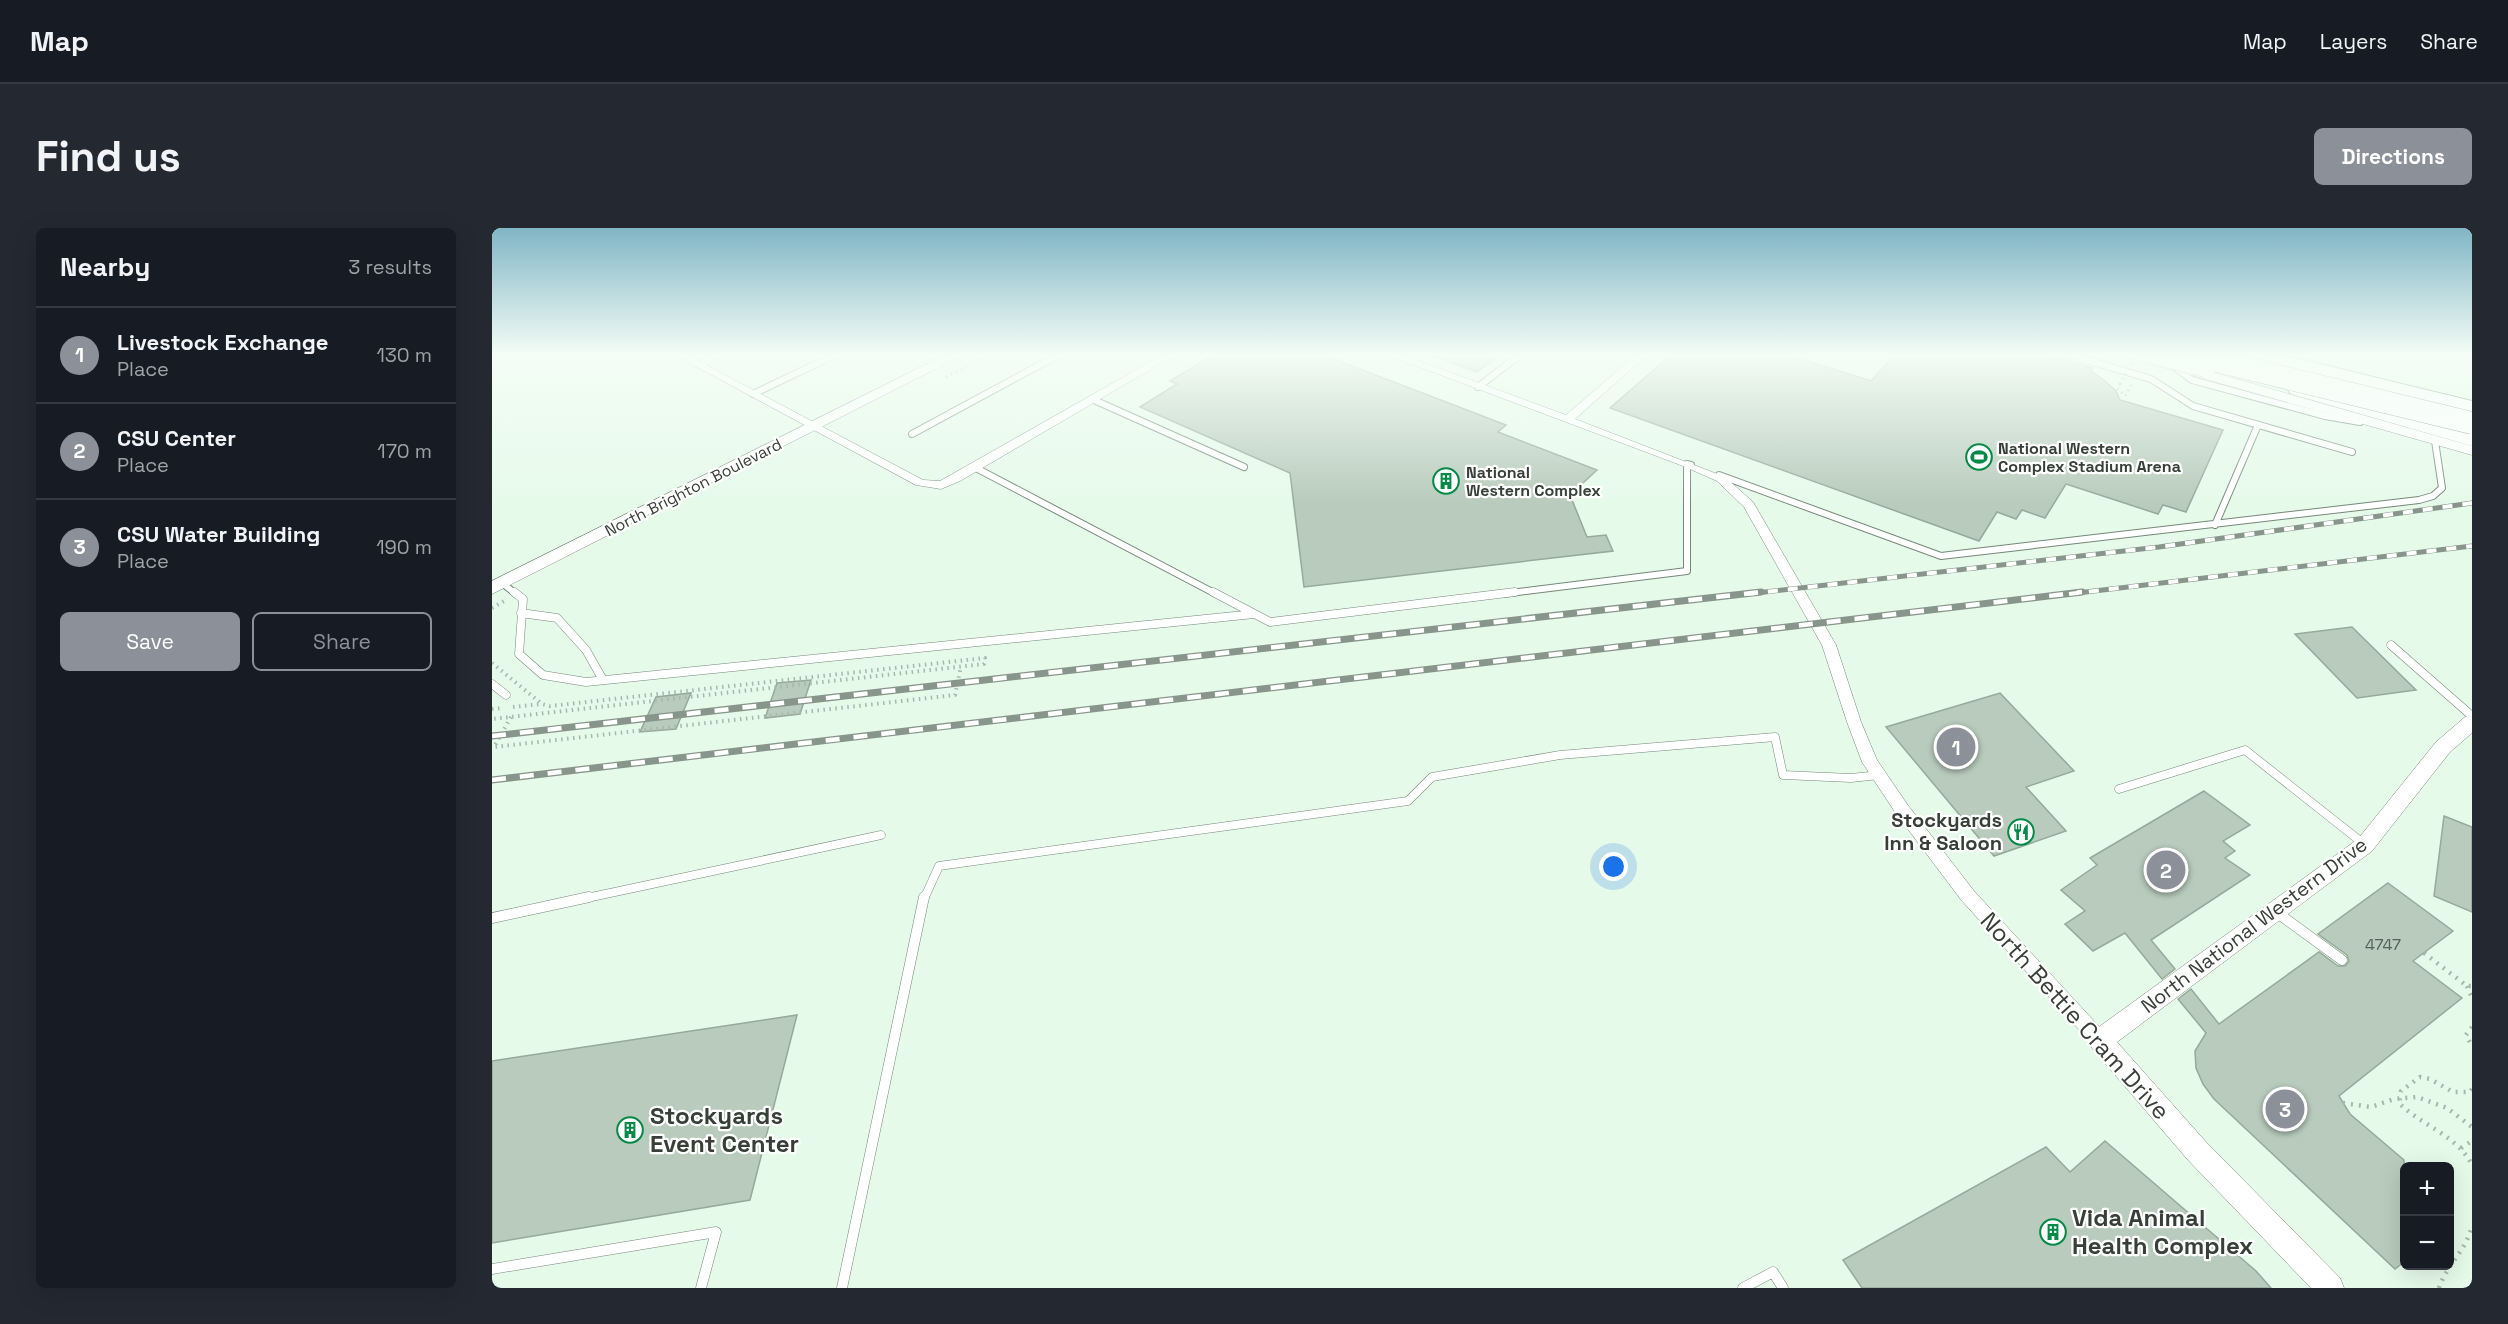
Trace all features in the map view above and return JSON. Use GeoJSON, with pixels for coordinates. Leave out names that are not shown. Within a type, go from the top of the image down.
{"type":"FeatureCollection","features":[{"type":"Feature","properties":{"kind":"highway"},"geometry":{"type":"LineString","coordinates":[[2345,403],[2472,440]]}},
{"type":"Feature","properties":{"kind":"highway"},"geometry":{"type":"LineString","coordinates":[[2357,403],[2472,430]]}},
{"type":"Feature","properties":{"kind":"highway"},"geometry":{"type":"LineString","coordinates":[[2381,403],[2472,423]]}},
{"type":"Feature","properties":{"kind":"main road","name":"North Brighton Boulevard"},"geometry":{"type":"LineString","coordinates":[[497,586],[860,403]]}},
{"type":"Feature","properties":{"kind":"street"},"geometry":{"type":"LineString","coordinates":[[770,403],[926,485],[949,483],[1088,403]]}},
{"type":"Feature","properties":{"kind":"street","name":"North Bettie Cram Drive"},"geometry":{"type":"LineString","coordinates":[[1522,403],[1687,464],[1721,479],[1749,505],[1829,645],[1870,762],[1901,808],[1968,896],[2100,1040],[2197,1151],[2330,1288]]}},
{"type":"Feature","properties":{"kind":"street"},"geometry":{"type":"LineString","coordinates":[[1567,420],[1586,403]]}},
{"type":"Feature","properties":{"kind":"street"},"geometry":{"type":"LineString","coordinates":[[2315,403],[2472,451]]}},
{"type":"Feature","properties":{"kind":"street","name":"North National Western Drive"},"geometry":{"type":"LineString","coordinates":[[2100,1040],[2365,845],[2443,747],[2472,722]]}},
{"type":"Feature","properties":{"kind":"lane"},"geometry":{"type":"LineString","coordinates":[[912,434],[968,403]]}},
{"type":"Feature","properties":{"kind":"lane"},"geometry":{"type":"LineString","coordinates":[[1102,403],[1244,466]]}},
{"type":"Feature","properties":{"kind":"lane"},"geometry":{"type":"LineString","coordinates":[[2189,403],[2352,452]]}},
{"type":"Feature","properties":{"kind":"lane"},"geometry":{"type":"LineString","coordinates":[[2215,525],[2258,425]]}},
{"type":"Feature","properties":{"kind":"lane"},"geometry":{"type":"LineString","coordinates":[[976,468],[1270,622],[1687,571],[1687,464],[1941,556],[2419,500],[2433,496],[2442,488],[2435,441]]}},
{"type":"Feature","properties":{"kind":"lane"},"geometry":{"type":"LineString","coordinates":[[497,586],[523,599],[519,654],[543,675],[586,682],[1255,614]]}},
{"type":"Feature","properties":{"kind":"lane"},"geometry":{"type":"LineString","coordinates":[[521,613],[557,618],[586,650],[603,680]]}},
{"type":"Feature","properties":{"kind":"lane"},"geometry":{"type":"LineString","coordinates":[[2391,645],[2472,716]]}},
{"type":"Feature","properties":{"kind":"lane"},"geometry":{"type":"LineString","coordinates":[[492,684],[506,695]]}},
{"type":"Feature","properties":{"kind":"lane"},"geometry":{"type":"LineString","coordinates":[[842,1288],[925,894],[939,866],[1408,801],[1432,777],[1560,755],[1775,737],[1783,775],[1851,778],[1879,775]]}},
{"type":"Feature","properties":{"kind":"lane"},"geometry":{"type":"LineString","coordinates":[[2119,789],[2245,750],[2365,845]]}},
{"type":"Feature","properties":{"kind":"lane"},"geometry":{"type":"LineString","coordinates":[[492,918],[881,835]]}},
{"type":"Feature","properties":{"kind":"lane"},"geometry":{"type":"LineString","coordinates":[[2274,911],[2342,960]]}},
{"type":"Feature","properties":{"kind":"lane"},"geometry":{"type":"LineString","coordinates":[[492,1269],[716,1232],[701,1288]]}},
{"type":"Feature","properties":{"kind":"lane"},"geometry":{"type":"LineString","coordinates":[[1743,1288],[1773,1272],[1783,1288]]}},
{"type":"Feature","properties":{"kind":"path"},"geometry":{"type":"LineString","coordinates":[[492,709],[542,704],[550,706],[985,658],[984,664],[492,718]]}},
{"type":"Feature","properties":{"kind":"path"},"geometry":{"type":"LineString","coordinates":[[492,663],[542,704]]}},
{"type":"Feature","properties":{"kind":"path"},"geometry":{"type":"LineString","coordinates":[[511,717],[494,747],[955,694],[961,666]]}},
{"type":"Feature","properties":{"kind":"path"},"geometry":{"type":"LineString","coordinates":[[879,675],[881,669]]}},
{"type":"Feature","properties":{"kind":"path"},"geometry":{"type":"LineString","coordinates":[[591,708],[594,701]]}},
{"type":"Feature","properties":{"kind":"path"},"geometry":{"type":"LineString","coordinates":[[2424,953],[2469,986],[2472,998]]}},
{"type":"Feature","properties":{"kind":"path"},"geometry":{"type":"LineString","coordinates":[[2472,1027],[2466,1035],[2472,1046]]}},
{"type":"Feature","properties":{"kind":"path"},"geometry":{"type":"LineString","coordinates":[[2472,1089],[2470,1092],[2453,1092],[2430,1079],[2420,1077],[2401,1090],[2399,1103],[2408,1114],[2461,1148],[2472,1165]]}},
{"type":"Feature","properties":{"kind":"path"},"geometry":{"type":"LineString","coordinates":[[2343,1103],[2370,1108],[2400,1097],[2422,1098],[2464,1119],[2472,1127]]}},
{"type":"Feature","properties":{"kind":"path"},"geometry":{"type":"LineString","coordinates":[[2461,1148],[2469,1142]]}},
{"type":"Feature","properties":{"kind":"path"},"geometry":{"type":"LineString","coordinates":[[2439,1288],[2448,1267],[2461,1255],[2470,1240],[2472,1226]]}},
{"type":"Feature","properties":{"kind":"building","name":"National Western Complex"},"geometry":{"type":"Polygon","coordinates":[[[1146,403],[1450,403],[1506,425],[1498,432],[1597,470],[1570,495],[1587,537],[1606,535],[1613,551],[1304,587],[1290,473],[1140,407],[1146,403]]]}},
{"type":"Feature","properties":{"kind":"building","name":"National Western Complex Stadium Arena"},"geometry":{"type":"Polygon","coordinates":[[[1615,403],[2132,403],[2223,430],[2186,512],[2163,505],[2158,514],[2066,484],[2045,518],[2022,510],[2016,519],[1997,512],[1979,541],[1610,408],[1615,403]]]}},
{"type":"Feature","properties":{"kind":"building"},"geometry":{"type":"Polygon","coordinates":[[[2352,627],[2416,690],[2357,698],[2295,634],[2352,627]]]}},
{"type":"Feature","properties":{"kind":"building"},"geometry":{"type":"Polygon","coordinates":[[[811,680],[800,714],[765,718],[777,683],[811,680]]]}},
{"type":"Feature","properties":{"kind":"building"},"geometry":{"type":"Polygon","coordinates":[[[691,693],[676,729],[640,732],[656,697],[691,693]]]}},
{"type":"Feature","properties":{"kind":"building"},"geometry":{"type":"Polygon","coordinates":[[[2000,693],[2074,771],[2026,787],[2066,831],[1994,856],[1886,727],[2000,693]]]}},
{"type":"Feature","properties":{"kind":"building"},"geometry":{"type":"Polygon","coordinates":[[[2204,791],[2250,825],[2223,841],[2235,851],[2225,858],[2250,875],[2151,940],[2175,969],[2162,979],[2125,933],[2093,951],[2065,924],[2085,911],[2061,890],[2097,865],[2090,858],[2204,791]]]}},
{"type":"Feature","properties":{"kind":"building"},"geometry":{"type":"Polygon","coordinates":[[[2444,816],[2472,827],[2472,912],[2434,896],[2444,816]]]}},
{"type":"Feature","properties":{"kind":"building"},"geometry":{"type":"Polygon","coordinates":[[[2388,883],[2453,931],[2413,961],[2462,998],[2339,1096],[2350,1114],[2404,1160],[2400,1162],[2400,1265],[2395,1269],[2214,1099],[2203,1084],[2196,1068],[2195,1051],[2206,1033],[2178,999],[2191,989],[2219,1024],[2319,952],[2338,966],[2345,966],[2349,961],[2347,955],[2318,934],[2388,883]]]}},
{"type":"Feature","properties":{"kind":"building","name":"Stockyards Event Center"},"geometry":{"type":"Polygon","coordinates":[[[797,1015],[750,1200],[492,1243],[492,1061],[797,1015]]]}},
{"type":"Feature","properties":{"kind":"building","name":"Vida Animal Health Complex"},"geometry":{"type":"Polygon","coordinates":[[[2105,1141],[2256,1271],[2271,1288],[1862,1288],[1843,1260],[2046,1147],[2070,1172],[2105,1141]]]}},
{"type":"Feature","properties":{"kind":"railway"},"geometry":{"type":"LineString","coordinates":[[1748,594],[2159,547],[2472,503]]}},
{"type":"Feature","properties":{"kind":"railway"},"geometry":{"type":"LineString","coordinates":[[2069,594],[2472,546]]}},
{"type":"Feature","properties":{"kind":"railway"},"geometry":{"type":"LineString","coordinates":[[492,736],[1761,592]]}},
{"type":"Feature","properties":{"kind":"railway"},"geometry":{"type":"LineString","coordinates":[[492,780],[2082,592]]}},
{"type":"Feature","properties":{"kind":"place","name":"National Western Complex Stadium Arena"},"geometry":{"type":"Point","coordinates":[1979,457]}},
{"type":"Feature","properties":{"kind":"place","name":"National Western Complex"},"geometry":{"type":"Point","coordinates":[1446,481]}},
{"type":"Feature","properties":{"kind":"place","name":"Livestock Exchange"},"geometry":{"type":"Point","coordinates":[1956,747]}},
{"type":"Feature","properties":{"kind":"place","name":"Stockyards Inn & Saloon"},"geometry":{"type":"Point","coordinates":[2021,832]}},
{"type":"Feature","properties":{"kind":"place","name":"CSU Center"},"geometry":{"type":"Point","coordinates":[2166,870]}},
{"type":"Feature","properties":{"kind":"place","name":"CSU Water Building"},"geometry":{"type":"Point","coordinates":[2285,1109]}},
{"type":"Feature","properties":{"kind":"place","name":"Stockyards Event Center"},"geometry":{"type":"Point","coordinates":[630,1130]}},
{"type":"Feature","properties":{"kind":"place","name":"Vida Animal Health Complex"},"geometry":{"type":"Point","coordinates":[2053,1232]}}]}
